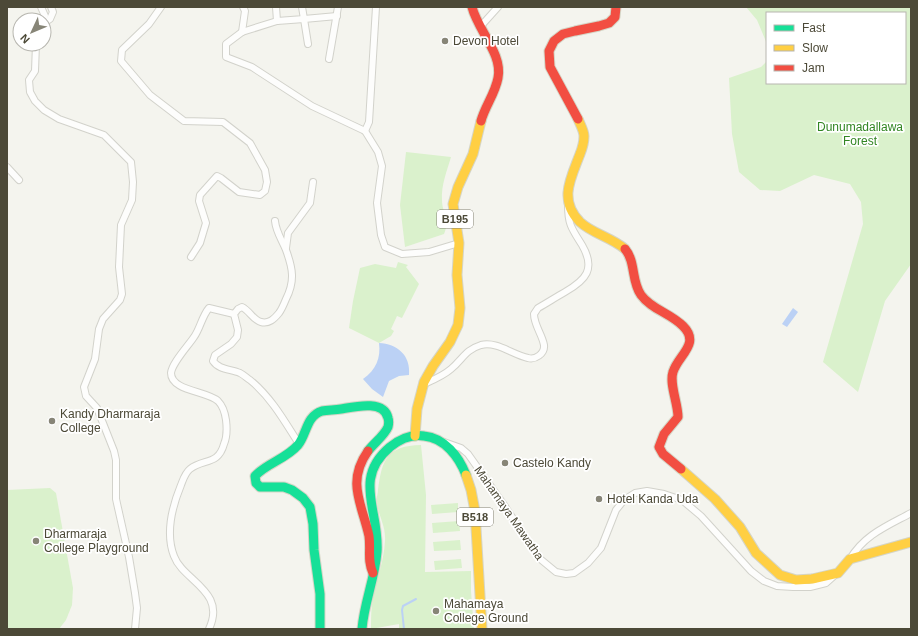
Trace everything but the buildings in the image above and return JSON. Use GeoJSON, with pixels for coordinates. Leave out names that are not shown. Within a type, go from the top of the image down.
{"type":"FeatureCollection","features":[{"type":"Feature","properties":{"kind":"main road","name":"B195"},"geometry":{"type":"LineString","coordinates":[[415,436],[418,401],[423,385],[432,368],[449,343],[458,325],[460,306],[457,279],[459,243],[453,205],[458,185],[471,160],[477,142],[483,110],[498,81],[498,60],[480,27],[472,7]]}},
{"type":"Feature","properties":{"kind":"main road"},"geometry":{"type":"LineString","coordinates":[[616,7],[616,16],[612,22],[606,25],[573,30],[558,37],[549,51],[550,67],[570,104],[584,136],[579,158],[569,185],[568,199],[576,218],[588,230],[613,241],[625,249],[632,262],[635,282],[640,295],[650,304],[681,324],[688,334],[689,348],[673,369],[671,382],[677,404],[678,417],[664,434],[660,447],[664,454],[715,498],[740,527],[756,553],[768,566],[780,575],[796,580],[812,579],[838,573],[850,559],[911,542]]}},
{"type":"Feature","properties":{"kind":"main road"},"geometry":{"type":"LineString","coordinates":[[320,629],[320,594],[310,507],[303,498],[292,490],[284,487],[260,487],[256,483],[255,476],[260,470],[292,452],[304,436],[310,420],[316,414],[367,406],[377,406],[387,414],[389,421],[387,429],[364,456],[358,473],[355,489],[369,538],[369,562],[373,573]]}},
{"type":"Feature","properties":{"kind":"main road"},"geometry":{"type":"LineString","coordinates":[[362,629],[363,613],[373,573],[378,543],[375,518],[369,494],[371,474],[377,461],[389,447],[406,438],[415,436]]}},
{"type":"Feature","properties":{"kind":"main road","name":"B518"},"geometry":{"type":"LineString","coordinates":[[415,436],[430,437],[439,441],[453,451],[462,464],[468,478],[475,511],[482,629]]}},
{"type":"Feature","properties":{"kind":"street"},"geometry":{"type":"LineString","coordinates":[[162,7],[149,24],[122,50],[121,61],[150,95],[184,120],[223,122],[250,143],[265,170],[267,182],[265,191],[260,195],[239,192],[217,176],[200,195],[199,201],[206,223],[200,244],[190,257]]}},
{"type":"Feature","properties":{"kind":"street"},"geometry":{"type":"LineString","coordinates":[[242,32],[245,11],[244,7]]}},
{"type":"Feature","properties":{"kind":"street"},"geometry":{"type":"LineString","coordinates":[[276,7],[277,21]]}},
{"type":"Feature","properties":{"kind":"street"},"geometry":{"type":"LineString","coordinates":[[302,7],[308,44]]}},
{"type":"Feature","properties":{"kind":"street"},"geometry":{"type":"LineString","coordinates":[[328,59],[338,7]]}},
{"type":"Feature","properties":{"kind":"street"},"geometry":{"type":"LineString","coordinates":[[365,131],[369,122],[376,7]]}},
{"type":"Feature","properties":{"kind":"street"},"geometry":{"type":"LineString","coordinates":[[480,27],[498,7]]}},
{"type":"Feature","properties":{"kind":"street"},"geometry":{"type":"LineString","coordinates":[[337,16],[277,21],[242,32],[226,44],[226,57],[252,67],[312,106],[365,131],[378,152],[382,166],[377,203],[381,235],[385,247],[402,254],[429,252],[459,243]]}},
{"type":"Feature","properties":{"kind":"street"},"geometry":{"type":"LineString","coordinates":[[36,52],[35,71],[29,80],[30,92],[35,101],[44,110],[59,119],[104,135],[131,162],[133,182],[132,200],[121,225],[119,267],[122,294],[120,300],[103,319],[99,329],[95,359],[84,387],[86,396],[97,408],[114,451],[116,460],[116,499],[129,557],[135,593],[137,608],[135,629]]}},
{"type":"Feature","properties":{"kind":"street"},"geometry":{"type":"LineString","coordinates":[[7,167],[19,180]]}},
{"type":"Feature","properties":{"kind":"street"},"geometry":{"type":"LineString","coordinates":[[286,249],[288,233],[310,203],[313,182]]}},
{"type":"Feature","properties":{"kind":"street"},"geometry":{"type":"LineString","coordinates":[[423,385],[451,369],[471,349],[484,345],[496,346],[529,359],[536,358],[542,353],[544,347],[534,320],[534,314],[538,308],[580,284],[587,274],[589,264],[586,252],[568,220],[568,199]]}},
{"type":"Feature","properties":{"kind":"street"},"geometry":{"type":"LineString","coordinates":[[234,314],[242,307],[247,309],[257,321],[269,322],[281,311],[292,283],[293,273],[286,249],[279,236],[275,221]]}},
{"type":"Feature","properties":{"kind":"street"},"geometry":{"type":"LineString","coordinates":[[209,629],[213,615],[212,605],[205,590],[182,568],[174,557],[170,544],[170,525],[173,504],[189,470],[196,465],[216,459],[224,445],[226,434],[224,412],[217,400],[174,382],[171,374],[173,366],[195,335],[210,308],[234,314]]}},
{"type":"Feature","properties":{"kind":"street"},"geometry":{"type":"LineString","coordinates":[[234,314],[238,330],[237,338],[232,344],[215,355],[213,361],[216,365],[241,373],[252,381],[281,415],[299,444]]}},
{"type":"Feature","properties":{"kind":"street","name":"Mahamaya Mawatha"},"geometry":{"type":"LineString","coordinates":[[439,441],[461,448],[468,454],[539,558],[556,572],[566,574],[574,573],[588,564],[601,548],[616,510],[624,500],[635,493],[646,491],[664,494],[682,500],[701,516],[751,571],[764,581],[777,586],[793,588],[810,587],[826,583],[838,573]]}},
{"type":"Feature","properties":{"kind":"street"},"geometry":{"type":"LineString","coordinates":[[850,559],[862,542],[911,513]]}},
{"type":"Feature","properties":{"kind":"green space","name":"Dunumadallawa Forest"},"geometry":{"type":"Polygon","coordinates":[[[746,7],[911,7],[911,264],[885,301],[858,392],[823,362],[863,224],[861,202],[850,184],[814,175],[780,191],[760,190],[739,172],[732,134],[729,78],[761,67],[766,62],[766,84],[906,84],[906,12],[766,12],[766,42],[757,20],[746,7]]]}},
{"type":"Feature","properties":{"kind":"green space"},"geometry":{"type":"Polygon","coordinates":[[[406,152],[451,157],[442,189],[442,205],[447,224],[444,234],[405,247],[400,205],[406,152]]]}},
{"type":"Feature","properties":{"kind":"green space"},"geometry":{"type":"Polygon","coordinates":[[[398,262],[408,265],[406,267],[419,284],[402,318],[397,316],[391,329],[394,331],[391,336],[379,343],[349,328],[360,268],[375,264],[396,268],[398,262]]]}},
{"type":"Feature","properties":{"kind":"green space"},"geometry":{"type":"Polygon","coordinates":[[[421,445],[426,495],[425,572],[471,571],[474,629],[399,629],[399,624],[371,629],[372,602],[382,562],[385,541],[377,500],[384,462],[388,456],[400,448],[421,445]]]}},
{"type":"Feature","properties":{"kind":"green space","name":"Dharmaraja College Playground"},"geometry":{"type":"Polygon","coordinates":[[[50,488],[56,493],[73,588],[72,605],[66,620],[59,629],[7,629],[7,490],[50,488]]]}},
{"type":"Feature","properties":{"kind":"green space"},"geometry":{"type":"Polygon","coordinates":[[[458,503],[458,512],[432,514],[431,505],[458,503]]]}},
{"type":"Feature","properties":{"kind":"green space"},"geometry":{"type":"Polygon","coordinates":[[[459,521],[460,531],[433,533],[432,523],[459,521]]]}},
{"type":"Feature","properties":{"kind":"green space"},"geometry":{"type":"Polygon","coordinates":[[[460,540],[461,550],[434,551],[433,542],[460,540]]]}},
{"type":"Feature","properties":{"kind":"green space"},"geometry":{"type":"Polygon","coordinates":[[[461,559],[462,568],[435,570],[434,561],[461,559]]]}},
{"type":"Feature","properties":{"kind":"water"},"geometry":{"type":"Polygon","coordinates":[[[793,308],[798,312],[787,327],[782,324],[793,308]]]}},
{"type":"Feature","properties":{"kind":"water"},"geometry":{"type":"Polygon","coordinates":[[[379,343],[392,346],[402,352],[408,362],[409,368],[409,375],[399,376],[389,381],[383,397],[372,389],[363,379],[371,372],[377,363],[379,343]]]}},
{"type":"Feature","properties":{"kind":"waterway"},"geometry":{"type":"LineString","coordinates":[[404,629],[403,606],[416,599]]}},
{"type":"Feature","properties":{"kind":"traffic: fast"},"geometry":{"type":"LineString","coordinates":[[320,629],[320,594],[310,507],[303,498],[292,490],[284,487],[260,487],[256,483],[255,476],[293,450],[301,441],[310,421],[317,413],[322,411],[360,406],[375,406],[381,408],[389,420],[388,427],[368,451]]}},
{"type":"Feature","properties":{"kind":"traffic: fast"},"geometry":{"type":"LineString","coordinates":[[362,629],[376,562],[377,537],[370,496],[370,483],[372,471],[379,459],[390,447],[402,439],[411,436],[424,436],[438,440],[445,444],[455,455],[466,475]]}},
{"type":"Feature","properties":{"kind":"traffic: slow"},"geometry":{"type":"LineString","coordinates":[[578,119],[584,138],[570,180],[568,189],[569,205],[573,214],[585,226],[614,241],[625,249]]}},
{"type":"Feature","properties":{"kind":"traffic: slow"},"geometry":{"type":"LineString","coordinates":[[415,436],[417,409],[424,382],[450,342],[458,325],[460,308],[457,275],[459,243],[453,204],[458,187],[473,154],[481,121]]}},
{"type":"Feature","properties":{"kind":"traffic: slow"},"geometry":{"type":"LineString","coordinates":[[681,469],[715,499],[740,527],[756,553],[780,575],[796,580],[812,579],[838,573],[850,559],[911,542]]}},
{"type":"Feature","properties":{"kind":"traffic: slow"},"geometry":{"type":"LineString","coordinates":[[466,475],[471,490],[475,511],[482,629]]}},
{"type":"Feature","properties":{"kind":"traffic: jam"},"geometry":{"type":"LineString","coordinates":[[472,7],[479,25],[494,51],[499,69],[497,84],[481,121]]}},
{"type":"Feature","properties":{"kind":"traffic: jam"},"geometry":{"type":"LineString","coordinates":[[578,119],[550,67],[549,51],[554,41],[563,34],[609,23],[615,17],[616,7]]}},
{"type":"Feature","properties":{"kind":"traffic: jam"},"geometry":{"type":"LineString","coordinates":[[625,249],[631,260],[636,284],[641,295],[655,308],[683,326],[688,332],[690,338],[687,349],[676,366],[672,377],[678,417],[664,434],[659,447],[663,454],[681,469]]}},
{"type":"Feature","properties":{"kind":"traffic: jam"},"geometry":{"type":"LineString","coordinates":[[368,451],[361,462],[357,483],[360,503],[370,541],[370,559],[373,573]]}},
{"type":"Feature","properties":{"kind":"place","name":"Devon Hotel"},"geometry":{"type":"Point","coordinates":[445,41]}},
{"type":"Feature","properties":{"kind":"place","name":"Kandy Dharmaraja College"},"geometry":{"type":"Point","coordinates":[52,421]}},
{"type":"Feature","properties":{"kind":"place","name":"Castelo Kandy"},"geometry":{"type":"Point","coordinates":[505,463]}},
{"type":"Feature","properties":{"kind":"place","name":"Hotel Kanda Uda"},"geometry":{"type":"Point","coordinates":[599,499]}},
{"type":"Feature","properties":{"kind":"place","name":"Dharmaraja College Playground"},"geometry":{"type":"Point","coordinates":[36,541]}},
{"type":"Feature","properties":{"kind":"place","name":"Mahamaya College Ground"},"geometry":{"type":"Point","coordinates":[436,611]}}]}
